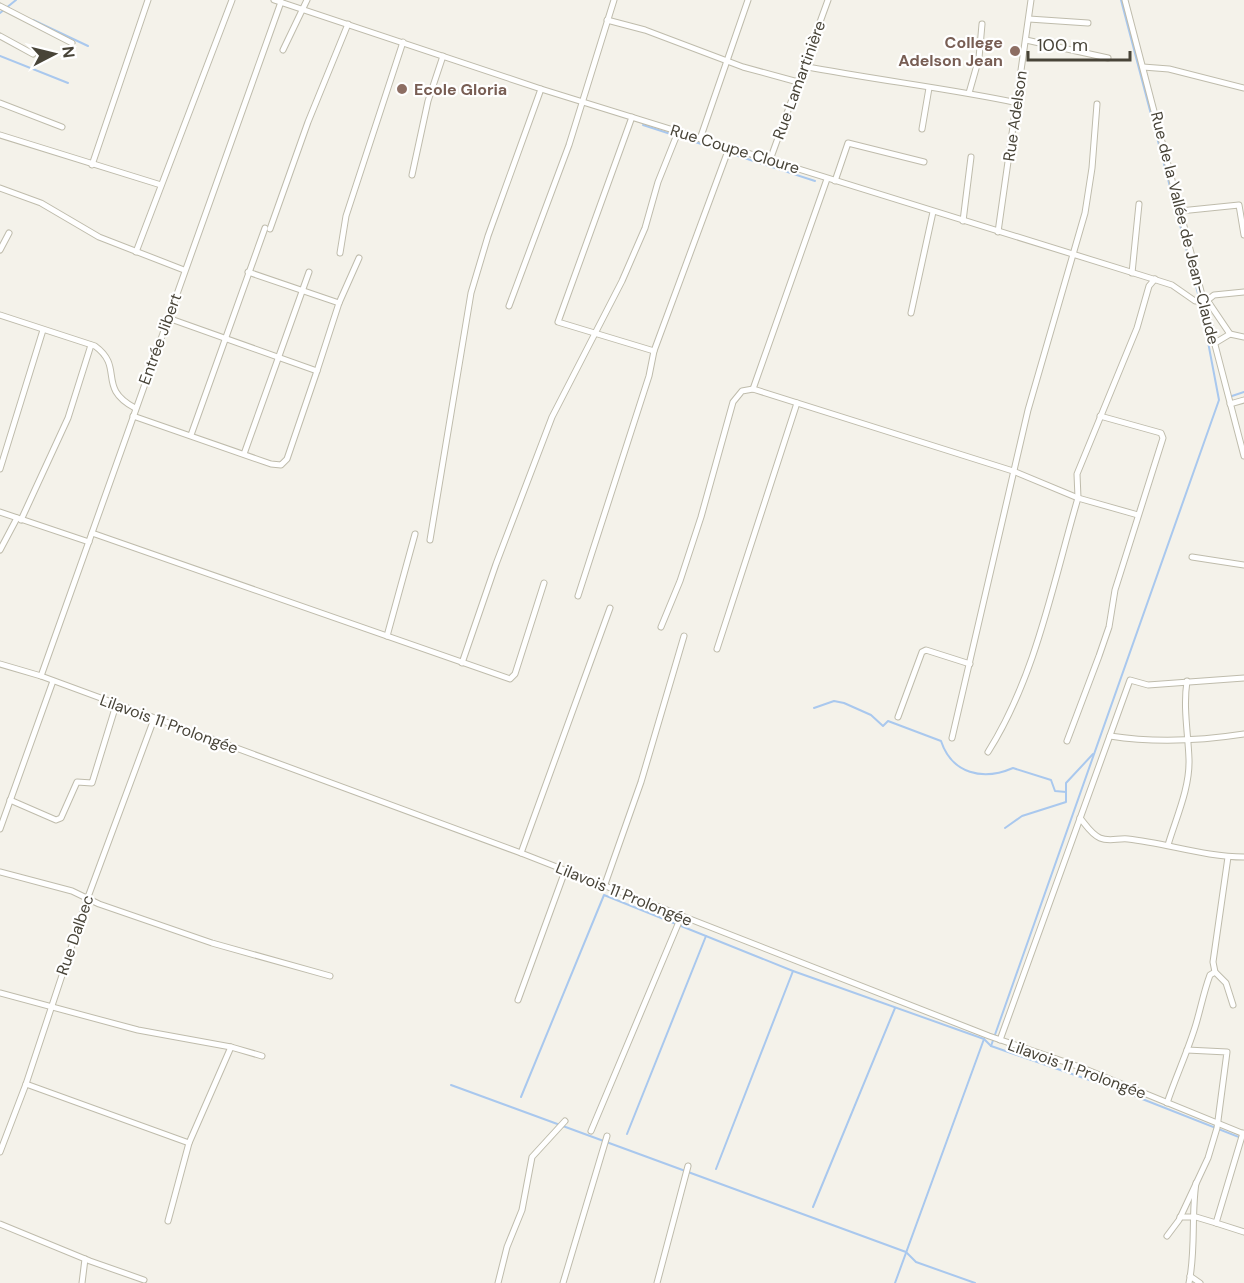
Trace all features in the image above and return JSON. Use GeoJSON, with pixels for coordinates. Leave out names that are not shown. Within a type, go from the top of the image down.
{"type":"FeatureCollection","features":[{"type":"Feature","properties":{"kind":"street"},"geometry":{"type":"LineString","coordinates":[[7,0],[0,6],[72,43]]}},
{"type":"Feature","properties":{"kind":"street"},"geometry":{"type":"LineString","coordinates":[[92,165],[148,0]]}},
{"type":"Feature","properties":{"kind":"street"},"geometry":{"type":"LineString","coordinates":[[136,252],[232,0]]}},
{"type":"Feature","properties":{"kind":"street","name":"Rue Coupe Cloure"},"geometry":{"type":"LineString","coordinates":[[274,0],[541,89],[1155,279],[1172,285],[1195,301],[1204,301]]}},
{"type":"Feature","properties":{"kind":"street"},"geometry":{"type":"LineString","coordinates":[[283,50],[307,0]]}},
{"type":"Feature","properties":{"kind":"street"},"geometry":{"type":"LineString","coordinates":[[509,306],[569,145],[614,0]]}},
{"type":"Feature","properties":{"kind":"street"},"geometry":{"type":"LineString","coordinates":[[700,139],[748,0]]}},
{"type":"Feature","properties":{"kind":"street","name":"Rue Lamartinière"},"geometry":{"type":"LineString","coordinates":[[770,160],[828,0]]}},
{"type":"Feature","properties":{"kind":"street","name":"Rue Adelson"},"geometry":{"type":"LineString","coordinates":[[998,232],[1031,0]]}},
{"type":"Feature","properties":{"kind":"street","name":"Rue de la Vallée de Jean-Claude"},"geometry":{"type":"LineString","coordinates":[[1125,0],[1244,456]]}},
{"type":"Feature","properties":{"kind":"street","name":"Entrée Jibert"},"geometry":{"type":"LineString","coordinates":[[41,676],[281,2]]}},
{"type":"Feature","properties":{"kind":"street"},"geometry":{"type":"LineString","coordinates":[[1029,19],[1089,23]]}},
{"type":"Feature","properties":{"kind":"street"},"geometry":{"type":"LineString","coordinates":[[607,20],[645,30],[798,82]]}},
{"type":"Feature","properties":{"kind":"street"},"geometry":{"type":"LineString","coordinates":[[191,435],[248,273],[268,229],[348,24]]}},
{"type":"Feature","properties":{"kind":"street"},"geometry":{"type":"LineString","coordinates":[[969,93],[979,58],[982,24]]}},
{"type":"Feature","properties":{"kind":"street"},"geometry":{"type":"LineString","coordinates":[[0,36],[33,54]]}},
{"type":"Feature","properties":{"kind":"street"},"geometry":{"type":"LineString","coordinates":[[1026,40],[1108,58]]}},
{"type":"Feature","properties":{"kind":"street"},"geometry":{"type":"LineString","coordinates":[[340,253],[346,216],[403,42]]}},
{"type":"Feature","properties":{"kind":"street"},"geometry":{"type":"LineString","coordinates":[[412,175],[428,101],[443,56]]}},
{"type":"Feature","properties":{"kind":"street"},"geometry":{"type":"LineString","coordinates":[[803,66],[1018,103]]}},
{"type":"Feature","properties":{"kind":"street"},"geometry":{"type":"LineString","coordinates":[[1143,67],[1169,69],[1244,88]]}},
{"type":"Feature","properties":{"kind":"street"},"geometry":{"type":"LineString","coordinates":[[922,129],[929,88]]}},
{"type":"Feature","properties":{"kind":"street"},"geometry":{"type":"LineString","coordinates":[[430,540],[471,293],[488,236],[541,89]]}},
{"type":"Feature","properties":{"kind":"street"},"geometry":{"type":"LineString","coordinates":[[0,103],[62,127]]}},
{"type":"Feature","properties":{"kind":"street"},"geometry":{"type":"LineString","coordinates":[[952,738],[1028,410],[1085,213],[1092,168],[1097,104]]}},
{"type":"Feature","properties":{"kind":"street"},"geometry":{"type":"LineString","coordinates":[[632,117],[558,322],[654,351]]}},
{"type":"Feature","properties":{"kind":"street"},"geometry":{"type":"LineString","coordinates":[[462,663],[496,564],[552,417],[596,332],[645,228],[658,182],[678,132]]}},
{"type":"Feature","properties":{"kind":"street"},"geometry":{"type":"LineString","coordinates":[[0,135],[161,185]]}},
{"type":"Feature","properties":{"kind":"street"},"geometry":{"type":"LineString","coordinates":[[835,181],[848,142],[924,162]]}},
{"type":"Feature","properties":{"kind":"street"},"geometry":{"type":"LineString","coordinates":[[578,596],[649,376],[654,351],[729,148]]}},
{"type":"Feature","properties":{"kind":"street"},"geometry":{"type":"LineString","coordinates":[[963,221],[972,157]]}},
{"type":"Feature","properties":{"kind":"street"},"geometry":{"type":"LineString","coordinates":[[753,389],[827,178]]}},
{"type":"Feature","properties":{"kind":"street"},"geometry":{"type":"LineString","coordinates":[[0,188],[41,203],[99,237],[184,270]]}},
{"type":"Feature","properties":{"kind":"street"},"geometry":{"type":"LineString","coordinates":[[1132,273],[1139,204]]}},
{"type":"Feature","properties":{"kind":"street"},"geometry":{"type":"LineString","coordinates":[[1180,211],[1241,204],[1244,235]]}},
{"type":"Feature","properties":{"kind":"street"},"geometry":{"type":"LineString","coordinates":[[911,313],[933,212]]}},
{"type":"Feature","properties":{"kind":"street"},"geometry":{"type":"LineString","coordinates":[[0,250],[9,233]]}},
{"type":"Feature","properties":{"kind":"street"},"geometry":{"type":"LineString","coordinates":[[133,416],[271,464],[284,463],[339,303],[358,258]]}},
{"type":"Feature","properties":{"kind":"street"},"geometry":{"type":"LineString","coordinates":[[244,454],[277,356],[309,272]]}},
{"type":"Feature","properties":{"kind":"street"},"geometry":{"type":"LineString","coordinates":[[248,273],[339,303]]}},
{"type":"Feature","properties":{"kind":"street"},"geometry":{"type":"LineString","coordinates":[[988,752],[1009,720],[1029,668],[1078,498],[1077,474],[1100,416],[1108,404],[1117,375],[1137,328],[1149,286],[1155,279]]}},
{"type":"Feature","properties":{"kind":"street"},"geometry":{"type":"LineString","coordinates":[[1244,291],[1214,295],[1204,301],[1230,334],[1244,337]]}},
{"type":"Feature","properties":{"kind":"street"},"geometry":{"type":"LineString","coordinates":[[0,315],[91,345],[104,352],[109,362],[113,391],[135,408]]}},
{"type":"Feature","properties":{"kind":"street"},"geometry":{"type":"LineString","coordinates":[[168,318],[316,370]]}},
{"type":"Feature","properties":{"kind":"street"},"geometry":{"type":"LineString","coordinates":[[0,469],[43,330]]}},
{"type":"Feature","properties":{"kind":"street"},"geometry":{"type":"LineString","coordinates":[[1215,343],[1230,334]]}},
{"type":"Feature","properties":{"kind":"street"},"geometry":{"type":"LineString","coordinates":[[0,550],[19,519],[68,418],[91,345]]}},
{"type":"Feature","properties":{"kind":"street"},"geometry":{"type":"LineString","coordinates":[[661,627],[694,538],[733,402],[742,391],[753,389],[1013,471],[1078,498],[1138,515]]}},
{"type":"Feature","properties":{"kind":"street"},"geometry":{"type":"LineString","coordinates":[[1230,404],[1244,400]]}},
{"type":"Feature","properties":{"kind":"street"},"geometry":{"type":"LineString","coordinates":[[717,648],[797,403]]}},
{"type":"Feature","properties":{"kind":"street"},"geometry":{"type":"LineString","coordinates":[[1067,741],[1100,656],[1109,627],[1115,590],[1163,435],[1100,416]]}},
{"type":"Feature","properties":{"kind":"street"},"geometry":{"type":"LineString","coordinates":[[0,512],[89,542]]}},
{"type":"Feature","properties":{"kind":"street"},"geometry":{"type":"LineString","coordinates":[[92,533],[506,678],[514,677],[544,583]]}},
{"type":"Feature","properties":{"kind":"street"},"geometry":{"type":"LineString","coordinates":[[387,636],[415,534]]}},
{"type":"Feature","properties":{"kind":"street"},"geometry":{"type":"LineString","coordinates":[[1192,557],[1244,566]]}},
{"type":"Feature","properties":{"kind":"street"},"geometry":{"type":"LineString","coordinates":[[521,854],[610,608]]}},
{"type":"Feature","properties":{"kind":"street"},"geometry":{"type":"LineString","coordinates":[[604,887],[641,782],[684,636]]}},
{"type":"Feature","properties":{"kind":"street"},"geometry":{"type":"LineString","coordinates":[[898,717],[922,652],[926,650],[970,664]]}},
{"type":"Feature","properties":{"kind":"street","name":"Lilavois 11 Prolongée"},"geometry":{"type":"LineString","coordinates":[[0,664],[41,676],[521,854],[989,1036],[1080,1067],[1244,1133]]}},
{"type":"Feature","properties":{"kind":"street"},"geometry":{"type":"LineString","coordinates":[[1000,1040],[1130,680],[1148,685],[1244,678]]}},
{"type":"Feature","properties":{"kind":"street"},"geometry":{"type":"LineString","coordinates":[[0,829],[53,681]]}},
{"type":"Feature","properties":{"kind":"street"},"geometry":{"type":"LineString","coordinates":[[1168,845],[1188,773],[1188,725],[1183,707],[1187,681]]}},
{"type":"Feature","properties":{"kind":"street"},"geometry":{"type":"LineString","coordinates":[[10,800],[56,820],[61,818],[76,782],[92,783],[116,705]]}},
{"type":"Feature","properties":{"kind":"street","name":"Rue Dalbec"},"geometry":{"type":"LineString","coordinates":[[0,1152],[26,1084],[88,897],[154,719]]}},
{"type":"Feature","properties":{"kind":"street"},"geometry":{"type":"LineString","coordinates":[[1110,736],[1151,741],[1244,734]]}},
{"type":"Feature","properties":{"kind":"street"},"geometry":{"type":"LineString","coordinates":[[1080,818],[1092,833],[1102,839],[1126,839],[1228,857],[1244,857]]}},
{"type":"Feature","properties":{"kind":"street"},"geometry":{"type":"LineString","coordinates":[[1228,857],[1213,962],[1215,972],[1226,983],[1233,1005]]}},
{"type":"Feature","properties":{"kind":"street"},"geometry":{"type":"LineString","coordinates":[[518,1000],[565,871]]}},
{"type":"Feature","properties":{"kind":"street"},"geometry":{"type":"LineString","coordinates":[[0,872],[88,897],[99,904],[212,943],[330,976]]}},
{"type":"Feature","properties":{"kind":"street"},"geometry":{"type":"LineString","coordinates":[[591,1131],[681,917]]}},
{"type":"Feature","properties":{"kind":"street"},"geometry":{"type":"LineString","coordinates":[[1167,1103],[1187,1050],[1210,975],[1215,972]]}},
{"type":"Feature","properties":{"kind":"street"},"geometry":{"type":"LineString","coordinates":[[0,993],[51,1004],[138,1030],[231,1047],[262,1056]]}},
{"type":"Feature","properties":{"kind":"street"},"geometry":{"type":"LineString","coordinates":[[168,1221],[189,1143],[231,1047]]}},
{"type":"Feature","properties":{"kind":"street"},"geometry":{"type":"LineString","coordinates":[[1167,1236],[1180,1217],[1208,1158],[1217,1123],[1227,1052],[1187,1050]]}},
{"type":"Feature","properties":{"kind":"street"},"geometry":{"type":"LineString","coordinates":[[26,1084],[189,1143]]}},
{"type":"Feature","properties":{"kind":"street"},"geometry":{"type":"LineString","coordinates":[[498,1283],[507,1247],[522,1210],[530,1163],[544,1141],[565,1121]]}},
{"type":"Feature","properties":{"kind":"street"},"geometry":{"type":"LineString","coordinates":[[1216,1223],[1244,1133]]}},
{"type":"Feature","properties":{"kind":"street"},"geometry":{"type":"LineString","coordinates":[[563,1283],[607,1136]]}},
{"type":"Feature","properties":{"kind":"street"},"geometry":{"type":"LineString","coordinates":[[657,1283],[688,1166]]}},
{"type":"Feature","properties":{"kind":"street"},"geometry":{"type":"LineString","coordinates":[[1189,1283],[1195,1218],[1193,1204],[1197,1179]]}},
{"type":"Feature","properties":{"kind":"street"},"geometry":{"type":"LineString","coordinates":[[1180,1217],[1195,1218],[1244,1232]]}},
{"type":"Feature","properties":{"kind":"street"},"geometry":{"type":"LineString","coordinates":[[0,1224],[85,1259],[144,1280]]}},
{"type":"Feature","properties":{"kind":"street"},"geometry":{"type":"LineString","coordinates":[[82,1283],[85,1259]]}},
{"type":"Feature","properties":{"kind":"street"},"geometry":{"type":"LineString","coordinates":[[1190,1276],[1200,1283]]}},
{"type":"Feature","properties":{"kind":"waterway"},"geometry":{"type":"LineString","coordinates":[[0,13],[16,0]]}},
{"type":"Feature","properties":{"kind":"waterway"},"geometry":{"type":"LineString","coordinates":[[991,1046],[1219,400],[1201,305],[1121,0]]}},
{"type":"Feature","properties":{"kind":"waterway"},"geometry":{"type":"LineString","coordinates":[[33,20],[88,46]]}},
{"type":"Feature","properties":{"kind":"waterway"},"geometry":{"type":"LineString","coordinates":[[0,56],[68,83]]}},
{"type":"Feature","properties":{"kind":"waterway"},"geometry":{"type":"LineString","coordinates":[[643,125],[815,181]]}},
{"type":"Feature","properties":{"kind":"waterway"},"geometry":{"type":"LineString","coordinates":[[1232,396],[1244,392]]}},
{"type":"Feature","properties":{"kind":"waterway"},"geometry":{"type":"LineString","coordinates":[[814,708],[834,701],[844,703],[871,715],[883,726],[888,721],[941,741],[953,761],[970,772],[991,774],[1013,768],[1051,780],[1055,791],[1066,792]]}},
{"type":"Feature","properties":{"kind":"waterway"},"geometry":{"type":"LineString","coordinates":[[1005,828],[1022,816],[1066,802],[1066,783],[1093,754]]}},
{"type":"Feature","properties":{"kind":"waterway"},"geometry":{"type":"LineString","coordinates":[[521,1097],[604,895],[793,971],[984,1039],[991,1046],[1127,1093],[1244,1139]]}},
{"type":"Feature","properties":{"kind":"waterway"},"geometry":{"type":"LineString","coordinates":[[627,1134],[706,936]]}},
{"type":"Feature","properties":{"kind":"waterway"},"geometry":{"type":"LineString","coordinates":[[716,1169],[793,971]]}},
{"type":"Feature","properties":{"kind":"waterway"},"geometry":{"type":"LineString","coordinates":[[813,1207],[895,1008]]}},
{"type":"Feature","properties":{"kind":"waterway"},"geometry":{"type":"LineString","coordinates":[[895,1283],[984,1039]]}},
{"type":"Feature","properties":{"kind":"waterway"},"geometry":{"type":"LineString","coordinates":[[451,1085],[906,1252],[916,1262],[975,1283]]}},
{"type":"Feature","properties":{"kind":"place","name":"College Adelson Jean"},"geometry":{"type":"Point","coordinates":[1015,51]}},
{"type":"Feature","properties":{"kind":"place","name":"Ecole Gloria"},"geometry":{"type":"Point","coordinates":[402,89]}}]}
